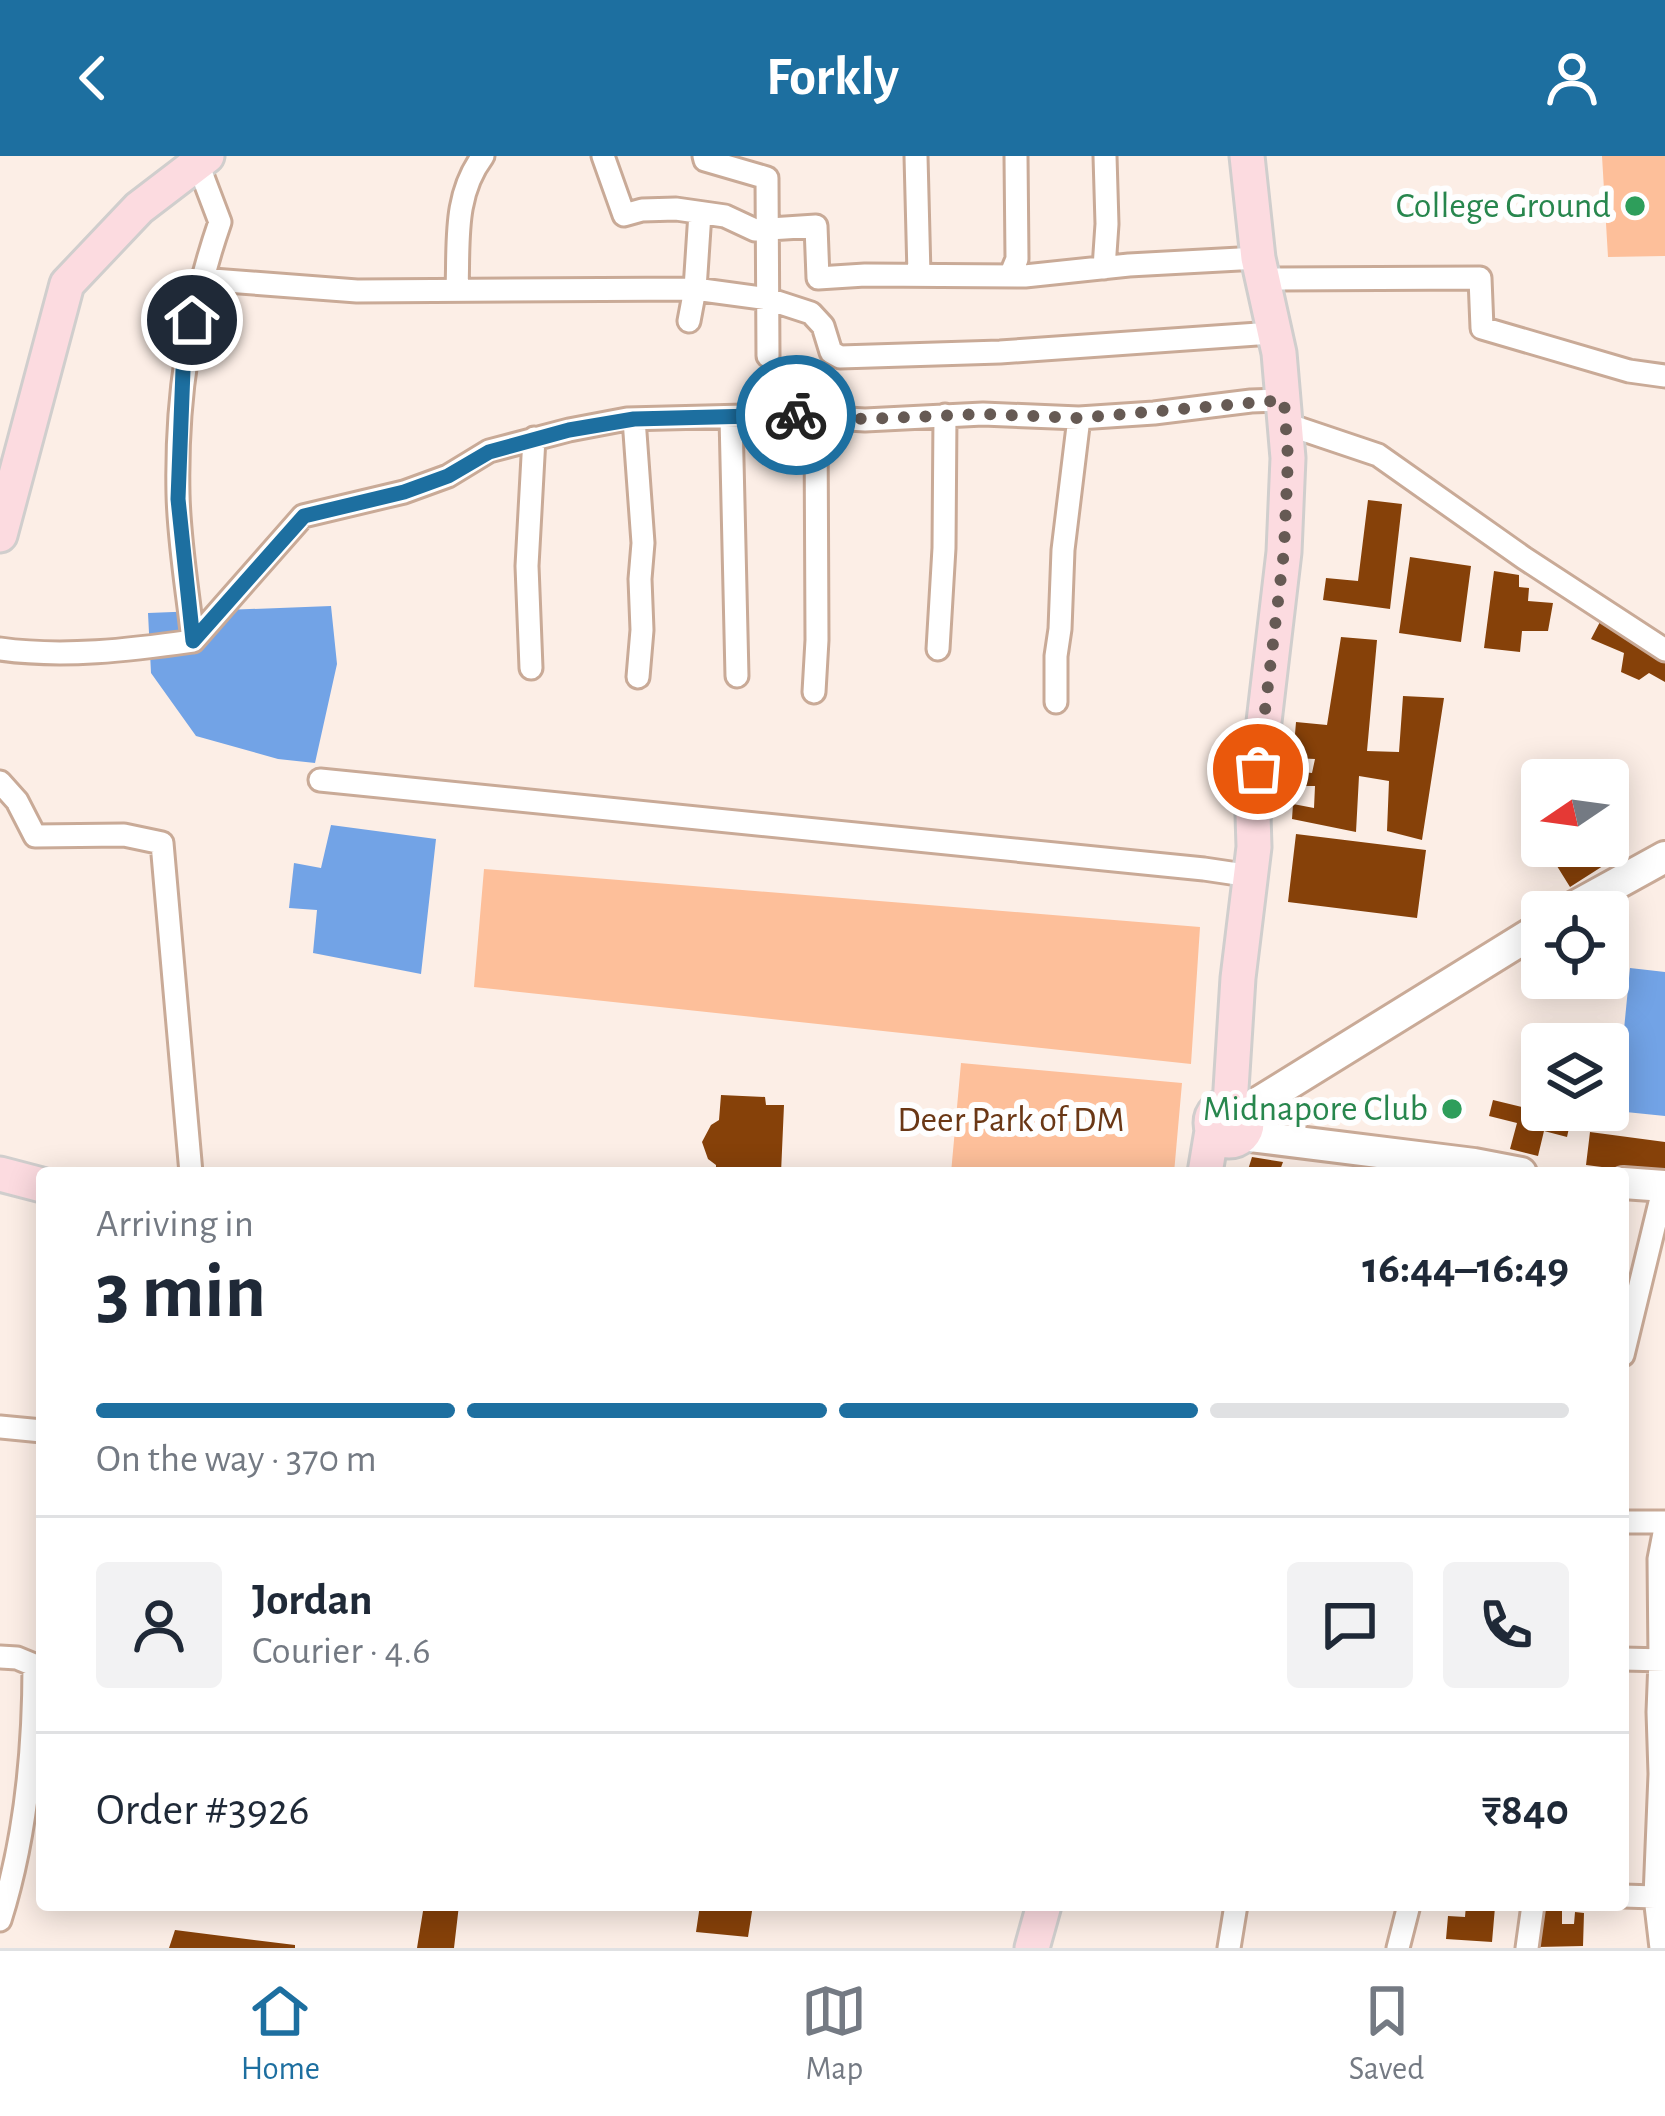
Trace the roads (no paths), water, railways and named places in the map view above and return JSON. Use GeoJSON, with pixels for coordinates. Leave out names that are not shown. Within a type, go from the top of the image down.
{"type":"FeatureCollection","features":[{"type":"Feature","properties":{"kind":"main road"},"geometry":{"type":"LineString","coordinates":[[1208,1167],[1227,1130],[1243,875],[1254,847],[1253,815],[1288,495],[1276,343],[1281,314],[1247,156]]}},
{"type":"Feature","properties":{"kind":"main road"},"geometry":{"type":"LineString","coordinates":[[1262,156],[1268,268]]}},
{"type":"Feature","properties":{"kind":"main road"},"geometry":{"type":"LineString","coordinates":[[2,520],[67,284],[188,164]]}},
{"type":"Feature","properties":{"kind":"main road"},"geometry":{"type":"LineString","coordinates":[[0,1174],[36,1183]]}},
{"type":"Feature","properties":{"kind":"main road"},"geometry":{"type":"LineString","coordinates":[[1032,1948],[1042,1911]]}},
{"type":"Feature","properties":{"kind":"main road"},"geometry":{"type":"LineString","coordinates":[[1048,1948],[1057,1911]]}},
{"type":"Feature","properties":{"kind":"street"},"geometry":{"type":"LineString","coordinates":[[457,289],[461,200],[468,177],[483,156]]}},
{"type":"Feature","properties":{"kind":"street"},"geometry":{"type":"LineString","coordinates":[[603,156],[625,214],[676,209],[725,217],[755,230],[816,226],[818,278],[1010,276],[1104,268],[1268,268],[1480,278],[1482,328],[1629,371],[1665,376]]}},
{"type":"Feature","properties":{"kind":"street"},"geometry":{"type":"LineString","coordinates":[[704,156],[722,167],[767,178],[768,356]]}},
{"type":"Feature","properties":{"kind":"street"},"geometry":{"type":"LineString","coordinates":[[916,156],[919,275]]}},
{"type":"Feature","properties":{"kind":"street"},"geometry":{"type":"LineString","coordinates":[[1010,276],[1017,259],[1016,156]]}},
{"type":"Feature","properties":{"kind":"street"},"geometry":{"type":"LineString","coordinates":[[1104,268],[1105,156]]}},
{"type":"Feature","properties":{"kind":"street"},"geometry":{"type":"LineString","coordinates":[[188,164],[220,222],[200,279],[183,370],[178,499],[193,641]]}},
{"type":"Feature","properties":{"kind":"street"},"geometry":{"type":"LineString","coordinates":[[688,321],[700,213]]}},
{"type":"Feature","properties":{"kind":"street"},"geometry":{"type":"LineString","coordinates":[[200,279],[357,291],[695,289],[768,299],[811,313],[831,352],[840,357],[1276,343]]}},
{"type":"Feature","properties":{"kind":"street"},"geometry":{"type":"LineString","coordinates":[[0,650],[33,654],[193,641],[304,516],[404,492],[448,476],[489,452],[534,438],[634,419],[1079,418],[1285,412],[1378,454],[1665,650]]}},
{"type":"Feature","properties":{"kind":"street"},"geometry":{"type":"LineString","coordinates":[[938,649],[945,415]]}},
{"type":"Feature","properties":{"kind":"street"},"geometry":{"type":"LineString","coordinates":[[814,692],[818,640],[816,416]]}},
{"type":"Feature","properties":{"kind":"street"},"geometry":{"type":"LineString","coordinates":[[730,417],[737,676]]}},
{"type":"Feature","properties":{"kind":"street"},"geometry":{"type":"LineString","coordinates":[[1056,702],[1065,531],[1079,418]]}},
{"type":"Feature","properties":{"kind":"street"},"geometry":{"type":"LineString","coordinates":[[634,419],[643,543],[638,677]]}},
{"type":"Feature","properties":{"kind":"street"},"geometry":{"type":"LineString","coordinates":[[531,668],[527,566],[534,438]]}},
{"type":"Feature","properties":{"kind":"street"},"geometry":{"type":"LineString","coordinates":[[320,780],[1243,875]]}},
{"type":"Feature","properties":{"kind":"street"},"geometry":{"type":"LineString","coordinates":[[0,782],[17,801],[35,836],[124,835],[161,843],[190,1167]]}},
{"type":"Feature","properties":{"kind":"street"},"geometry":{"type":"LineString","coordinates":[[1602,891],[1665,856]]}},
{"type":"Feature","properties":{"kind":"street"},"geometry":{"type":"LineString","coordinates":[[1227,1130],[1521,941]]}},
{"type":"Feature","properties":{"kind":"street"},"geometry":{"type":"LineString","coordinates":[[1227,1130],[1401,1164],[1441,1167]]}},
{"type":"Feature","properties":{"kind":"street"},"geometry":{"type":"LineString","coordinates":[[1629,1183],[1664,1186],[1629,1330]]}},
{"type":"Feature","properties":{"kind":"street"},"geometry":{"type":"LineString","coordinates":[[0,1426],[36,1430]]}},
{"type":"Feature","properties":{"kind":"street"},"geometry":{"type":"LineString","coordinates":[[1629,1522],[1665,1525],[1659,1559],[1662,1838],[1655,1897],[1661,1948]]}},
{"type":"Feature","properties":{"kind":"street"},"geometry":{"type":"LineString","coordinates":[[0,1657],[36,1663]]}},
{"type":"Feature","properties":{"kind":"street"},"geometry":{"type":"LineString","coordinates":[[1629,1659],[1663,1660]]}},
{"type":"Feature","properties":{"kind":"street"},"geometry":{"type":"LineString","coordinates":[[0,1919],[16,1870],[36,1696]]}},
{"type":"Feature","properties":{"kind":"street"},"geometry":{"type":"LineString","coordinates":[[1629,1896],[1655,1897]]}},
{"type":"Feature","properties":{"kind":"street"},"geometry":{"type":"LineString","coordinates":[[1229,1948],[1235,1911]]}},
{"type":"Feature","properties":{"kind":"street"},"geometry":{"type":"LineString","coordinates":[[1398,1948],[1407,1911]]}},
{"type":"Feature","properties":{"kind":"street"},"geometry":{"type":"LineString","coordinates":[[1527,1948],[1533,1911]]}},
{"type":"Feature","properties":{"kind":"water"},"geometry":{"type":"Polygon","coordinates":[[[331,606],[337,664],[315,763],[278,759],[196,736],[151,673],[148,613],[331,606]]]}},
{"type":"Feature","properties":{"kind":"water"},"geometry":{"type":"Polygon","coordinates":[[[331,825],[436,839],[421,974],[313,953],[317,910],[289,908],[294,863],[321,868],[331,825]]]}},
{"type":"Feature","properties":{"kind":"water"},"geometry":{"type":"Polygon","coordinates":[[[1630,968],[1665,972],[1665,1116],[1629,1112],[1629,1023],[1625,1023],[1630,968]]]}},
{"type":"Feature","properties":{"kind":"place","name":"College Ground"},"geometry":{"type":"Point","coordinates":[1635,206]}},
{"type":"Feature","properties":{"kind":"place","name":"Midnapore Club"},"geometry":{"type":"Point","coordinates":[1452,1109]}},
{"type":"Feature","properties":{"kind":"park label","name":"Deer Park of DM"},"geometry":{"type":"Point","coordinates":[1011,1120]}}]}
